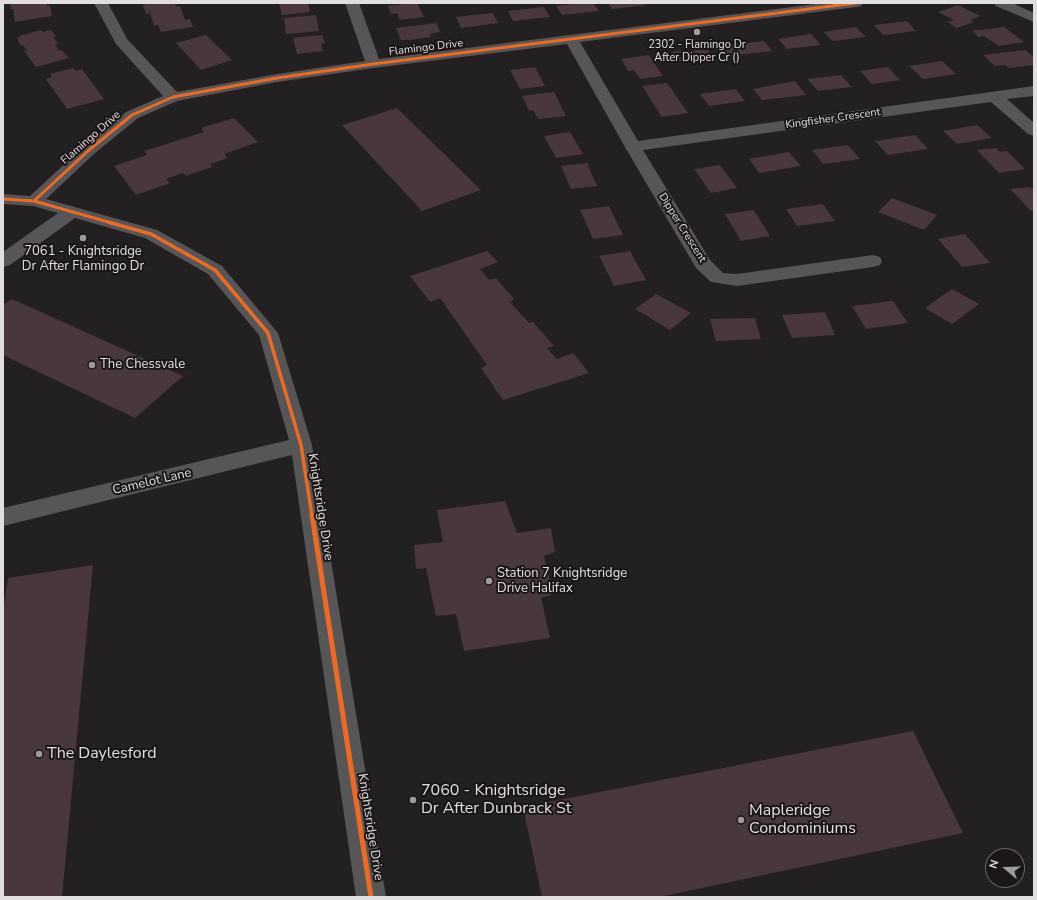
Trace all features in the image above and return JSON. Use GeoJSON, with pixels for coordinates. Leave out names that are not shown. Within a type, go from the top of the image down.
{"type":"FeatureCollection","features":[{"type":"Feature","properties":{"kind":"street"},"geometry":{"type":"LineString","coordinates":[[101,3],[121,41],[173,97]]}},
{"type":"Feature","properties":{"kind":"street"},"geometry":{"type":"LineString","coordinates":[[352,3],[373,64]]}},
{"type":"Feature","properties":{"kind":"street"},"geometry":{"type":"LineString","coordinates":[[745,3],[756,16]]}},
{"type":"Feature","properties":{"kind":"street","name":"Flamingo Drive"},"geometry":{"type":"LineString","coordinates":[[34,200],[89,150],[132,115],[173,97],[277,78],[373,64],[856,3]]}},
{"type":"Feature","properties":{"kind":"street"},"geometry":{"type":"LineString","coordinates":[[1001,3],[1034,18]]}},
{"type":"Feature","properties":{"kind":"street","name":"Dipper Crescent"},"geometry":{"type":"LineString","coordinates":[[572,40],[633,147],[703,264],[718,278],[737,280],[873,261]]}},
{"type":"Feature","properties":{"kind":"street","name":"Kingfisher Crescent"},"geometry":{"type":"LineString","coordinates":[[633,147],[1034,91]]}},
{"type":"Feature","properties":{"kind":"street"},"geometry":{"type":"LineString","coordinates":[[995,97],[1034,131]]}},
{"type":"Feature","properties":{"kind":"street","name":"Knightsridge Drive"},"geometry":{"type":"LineString","coordinates":[[3,198],[34,200],[151,234],[215,270],[268,333],[301,445],[371,897]]}},
{"type":"Feature","properties":{"kind":"street"},"geometry":{"type":"LineString","coordinates":[[3,261],[73,211]]}},
{"type":"Feature","properties":{"kind":"street","name":"Camelot Lane"},"geometry":{"type":"LineString","coordinates":[[3,517],[301,445]]}},
{"type":"Feature","properties":{"kind":"building"},"geometry":{"type":"Polygon","coordinates":[[[10,3],[47,3],[47,6],[50,5],[52,16],[15,22],[13,9],[11,9],[10,3]]]}},
{"type":"Feature","properties":{"kind":"building"},"geometry":{"type":"Polygon","coordinates":[[[147,3],[175,3],[176,7],[180,6],[185,20],[190,19],[193,27],[161,32],[158,25],[154,26],[150,13],[146,14],[143,5],[147,3]]]}},
{"type":"Feature","properties":{"kind":"building"},"geometry":{"type":"Polygon","coordinates":[[[279,3],[308,3],[310,12],[282,15],[279,3]]]}},
{"type":"Feature","properties":{"kind":"building"},"geometry":{"type":"Polygon","coordinates":[[[417,3],[424,17],[400,20],[397,13],[391,14],[388,6],[417,3]]]}},
{"type":"Feature","properties":{"kind":"building"},"geometry":{"type":"Polygon","coordinates":[[[593,3],[599,11],[562,15],[556,6],[593,3]]]}},
{"type":"Feature","properties":{"kind":"building"},"geometry":{"type":"Polygon","coordinates":[[[608,3],[645,3],[646,5],[612,9],[608,3]]]}},
{"type":"Feature","properties":{"kind":"building"},"geometry":{"type":"Polygon","coordinates":[[[958,5],[980,16],[970,20],[974,22],[957,28],[947,22],[954,20],[938,12],[958,5]]]}},
{"type":"Feature","properties":{"kind":"building"},"geometry":{"type":"Polygon","coordinates":[[[544,7],[550,17],[513,21],[508,11],[544,7]]]}},
{"type":"Feature","properties":{"kind":"building"},"geometry":{"type":"Polygon","coordinates":[[[493,13],[498,23],[461,28],[456,17],[493,13]]]}},
{"type":"Feature","properties":{"kind":"building"},"geometry":{"type":"Polygon","coordinates":[[[316,15],[319,31],[286,34],[284,18],[316,15]]]}},
{"type":"Feature","properties":{"kind":"building"},"geometry":{"type":"Polygon","coordinates":[[[907,21],[916,31],[883,35],[874,25],[907,21]]]}},
{"type":"Feature","properties":{"kind":"building"},"geometry":{"type":"Polygon","coordinates":[[[436,23],[440,32],[430,34],[431,37],[409,40],[401,40],[396,28],[436,23]]]}},
{"type":"Feature","properties":{"kind":"building"},"geometry":{"type":"Polygon","coordinates":[[[856,27],[866,37],[833,41],[823,32],[856,27]]]}},
{"type":"Feature","properties":{"kind":"building"},"geometry":{"type":"Polygon","coordinates":[[[1004,27],[1024,42],[999,46],[984,36],[979,37],[972,31],[1004,27]]]}},
{"type":"Feature","properties":{"kind":"building"},"geometry":{"type":"Polygon","coordinates":[[[41,30],[43,32],[51,30],[56,36],[53,37],[58,44],[55,44],[59,51],[61,50],[69,58],[36,67],[24,51],[27,51],[23,45],[21,46],[17,38],[20,37],[19,36],[41,30]]]}},
{"type":"Feature","properties":{"kind":"building"},"geometry":{"type":"Polygon","coordinates":[[[811,34],[821,45],[787,49],[778,39],[811,34]]]}},
{"type":"Feature","properties":{"kind":"building"},"geometry":{"type":"Polygon","coordinates":[[[206,35],[232,60],[201,70],[176,43],[206,35]]]}},
{"type":"Feature","properties":{"kind":"building"},"geometry":{"type":"Polygon","coordinates":[[[322,35],[325,43],[321,44],[323,51],[297,54],[293,38],[322,35]]]}},
{"type":"Feature","properties":{"kind":"building"},"geometry":{"type":"Polygon","coordinates":[[[764,41],[772,51],[729,56],[721,46],[764,41]]]}},
{"type":"Feature","properties":{"kind":"building"},"geometry":{"type":"Polygon","coordinates":[[[706,48],[713,57],[678,61],[671,52],[706,48]]]}},
{"type":"Feature","properties":{"kind":"building"},"geometry":{"type":"Polygon","coordinates":[[[1025,50],[1034,57],[1034,65],[1009,68],[1005,65],[995,66],[983,55],[1025,50]]]}},
{"type":"Feature","properties":{"kind":"building"},"geometry":{"type":"Polygon","coordinates":[[[649,55],[663,76],[640,79],[634,70],[628,71],[621,59],[649,55]]]}},
{"type":"Feature","properties":{"kind":"building"},"geometry":{"type":"Polygon","coordinates":[[[942,61],[956,74],[923,79],[909,66],[942,61]]]}},
{"type":"Feature","properties":{"kind":"building"},"geometry":{"type":"Polygon","coordinates":[[[535,67],[545,86],[520,89],[510,70],[535,67]]]}},
{"type":"Feature","properties":{"kind":"building"},"geometry":{"type":"Polygon","coordinates":[[[888,67],[900,80],[872,84],[860,71],[888,67]]]}},
{"type":"Feature","properties":{"kind":"building"},"geometry":{"type":"Polygon","coordinates":[[[73,68],[76,71],[82,69],[104,99],[67,109],[46,79],[52,77],[50,74],[73,68]]]}},
{"type":"Feature","properties":{"kind":"building"},"geometry":{"type":"Polygon","coordinates":[[[841,75],[852,87],[818,91],[807,79],[841,75]]]}},
{"type":"Feature","properties":{"kind":"building"},"geometry":{"type":"Polygon","coordinates":[[[795,81],[806,95],[762,100],[753,89],[795,81]]]}},
{"type":"Feature","properties":{"kind":"building"},"geometry":{"type":"Polygon","coordinates":[[[667,83],[688,113],[662,117],[642,86],[667,83]]]}},
{"type":"Feature","properties":{"kind":"building"},"geometry":{"type":"Polygon","coordinates":[[[736,89],[745,101],[709,106],[700,94],[736,89]]]}},
{"type":"Feature","properties":{"kind":"building"},"geometry":{"type":"Polygon","coordinates":[[[554,92],[566,116],[538,119],[533,110],[529,111],[522,96],[554,92]]]}},
{"type":"Feature","properties":{"kind":"building"},"geometry":{"type":"Polygon","coordinates":[[[397,108],[481,190],[422,211],[342,125],[397,108]]]}},
{"type":"Feature","properties":{"kind":"building"},"geometry":{"type":"Polygon","coordinates":[[[234,118],[258,142],[224,154],[228,158],[210,164],[212,167],[186,176],[183,173],[166,179],[170,183],[136,195],[114,166],[147,155],[144,151],[204,132],[201,128],[234,118]]]}},
{"type":"Feature","properties":{"kind":"building"},"geometry":{"type":"Polygon","coordinates":[[[977,125],[992,138],[957,144],[943,131],[977,125]]]}},
{"type":"Feature","properties":{"kind":"building"},"geometry":{"type":"Polygon","coordinates":[[[570,132],[583,154],[556,158],[544,136],[570,132]]]}},
{"type":"Feature","properties":{"kind":"building"},"geometry":{"type":"Polygon","coordinates":[[[915,135],[928,149],[888,155],[875,141],[915,135]]]}},
{"type":"Feature","properties":{"kind":"building"},"geometry":{"type":"Polygon","coordinates":[[[848,145],[860,159],[823,164],[812,150],[848,145]]]}},
{"type":"Feature","properties":{"kind":"building"},"geometry":{"type":"Polygon","coordinates":[[[996,148],[1000,152],[1007,151],[1025,169],[999,173],[977,150],[996,148]]]}},
{"type":"Feature","properties":{"kind":"building"},"geometry":{"type":"Polygon","coordinates":[[[789,152],[801,166],[759,173],[749,159],[789,152]]]}},
{"type":"Feature","properties":{"kind":"building"},"geometry":{"type":"Polygon","coordinates":[[[587,163],[597,186],[571,189],[561,166],[587,163]]]}},
{"type":"Feature","properties":{"kind":"building"},"geometry":{"type":"Polygon","coordinates":[[[720,165],[737,188],[711,193],[694,169],[720,165]]]}},
{"type":"Feature","properties":{"kind":"building"},"geometry":{"type":"Polygon","coordinates":[[[1029,187],[1034,188],[1034,211],[1031,211],[1010,189],[1029,187]]]}},
{"type":"Feature","properties":{"kind":"building"},"geometry":{"type":"Polygon","coordinates":[[[892,198],[937,215],[924,230],[878,212],[892,198]]]}},
{"type":"Feature","properties":{"kind":"building"},"geometry":{"type":"Polygon","coordinates":[[[823,204],[835,221],[797,226],[786,209],[823,204]]]}},
{"type":"Feature","properties":{"kind":"building"},"geometry":{"type":"Polygon","coordinates":[[[609,206],[623,235],[593,239],[580,210],[609,206]]]}},
{"type":"Feature","properties":{"kind":"building"},"geometry":{"type":"Polygon","coordinates":[[[754,210],[770,236],[741,241],[725,214],[754,210]]]}},
{"type":"Feature","properties":{"kind":"building"},"geometry":{"type":"Polygon","coordinates":[[[965,234],[990,263],[962,267],[938,239],[965,234]]]}},
{"type":"Feature","properties":{"kind":"building"},"geometry":{"type":"Polygon","coordinates":[[[487,251],[498,262],[480,269],[489,280],[496,278],[514,299],[510,302],[529,323],[533,322],[554,346],[547,348],[557,359],[573,353],[589,373],[503,400],[481,368],[487,365],[440,298],[430,302],[410,276],[487,251]]]}},
{"type":"Feature","properties":{"kind":"building"},"geometry":{"type":"Polygon","coordinates":[[[630,251],[646,280],[614,286],[599,256],[630,251]]]}},
{"type":"Feature","properties":{"kind":"building"},"geometry":{"type":"Polygon","coordinates":[[[952,289],[979,304],[952,324],[925,308],[952,289]]]}},
{"type":"Feature","properties":{"kind":"building"},"geometry":{"type":"Polygon","coordinates":[[[656,294],[691,313],[670,330],[635,309],[656,294]]]}},
{"type":"Feature","properties":{"kind":"building","name":"The Chessvale"},"geometry":{"type":"Polygon","coordinates":[[[12,299],[183,376],[135,418],[3,355],[3,305],[12,299]]]}},
{"type":"Feature","properties":{"kind":"building"},"geometry":{"type":"Polygon","coordinates":[[[893,301],[908,323],[866,329],[852,306],[893,301]]]}},
{"type":"Feature","properties":{"kind":"building"},"geometry":{"type":"Polygon","coordinates":[[[825,312],[835,335],[792,338],[782,315],[825,312]]]}},
{"type":"Feature","properties":{"kind":"building"},"geometry":{"type":"Polygon","coordinates":[[[755,318],[761,339],[716,341],[710,319],[755,318]]]}},
{"type":"Feature","properties":{"kind":"building","name":"Station 7 Knightsridge Drive Halifax"},"geometry":{"type":"Polygon","coordinates":[[[505,501],[517,533],[551,528],[555,552],[544,556],[553,594],[541,598],[550,638],[464,651],[456,614],[436,616],[426,568],[416,569],[414,545],[443,542],[437,510],[505,501]]]}},
{"type":"Feature","properties":{"kind":"building","name":"The Daylesford"},"geometry":{"type":"Polygon","coordinates":[[[93,565],[62,897],[3,897],[3,611],[8,578],[93,565]]]}},
{"type":"Feature","properties":{"kind":"building","name":"Mapleridge Condominiums"},"geometry":{"type":"Polygon","coordinates":[[[913,731],[963,833],[659,897],[542,897],[523,807],[913,731]]]}},
{"type":"Feature","properties":{"kind":"cycle path"},"geometry":{"type":"LineString","coordinates":[[34,201],[89,150],[132,115],[173,97],[277,78],[373,64],[856,3]]}},
{"type":"Feature","properties":{"kind":"cycle path"},"geometry":{"type":"LineString","coordinates":[[3,199],[34,201],[151,234],[215,270],[268,333],[301,445],[371,897]]}},
{"type":"Feature","properties":{"kind":"place","name":"2302 - Flamingo Dr After Dipper Cr ()"},"geometry":{"type":"Point","coordinates":[697,32]}},
{"type":"Feature","properties":{"kind":"place","name":"7061 - Knightsridge Dr After Flamingo Dr"},"geometry":{"type":"Point","coordinates":[83,238]}},
{"type":"Feature","properties":{"kind":"place","name":"The Chessvale"},"geometry":{"type":"Point","coordinates":[92,365]}},
{"type":"Feature","properties":{"kind":"place","name":"Station 7 Knightsridge Drive Halifax"},"geometry":{"type":"Point","coordinates":[489,581]}},
{"type":"Feature","properties":{"kind":"place","name":"The Daylesford"},"geometry":{"type":"Point","coordinates":[39,754]}},
{"type":"Feature","properties":{"kind":"place","name":"7060 - Knightsridge Dr After Dunbrack St"},"geometry":{"type":"Point","coordinates":[413,800]}},
{"type":"Feature","properties":{"kind":"place","name":"Mapleridge Condominiums"},"geometry":{"type":"Point","coordinates":[741,820]}}]}
